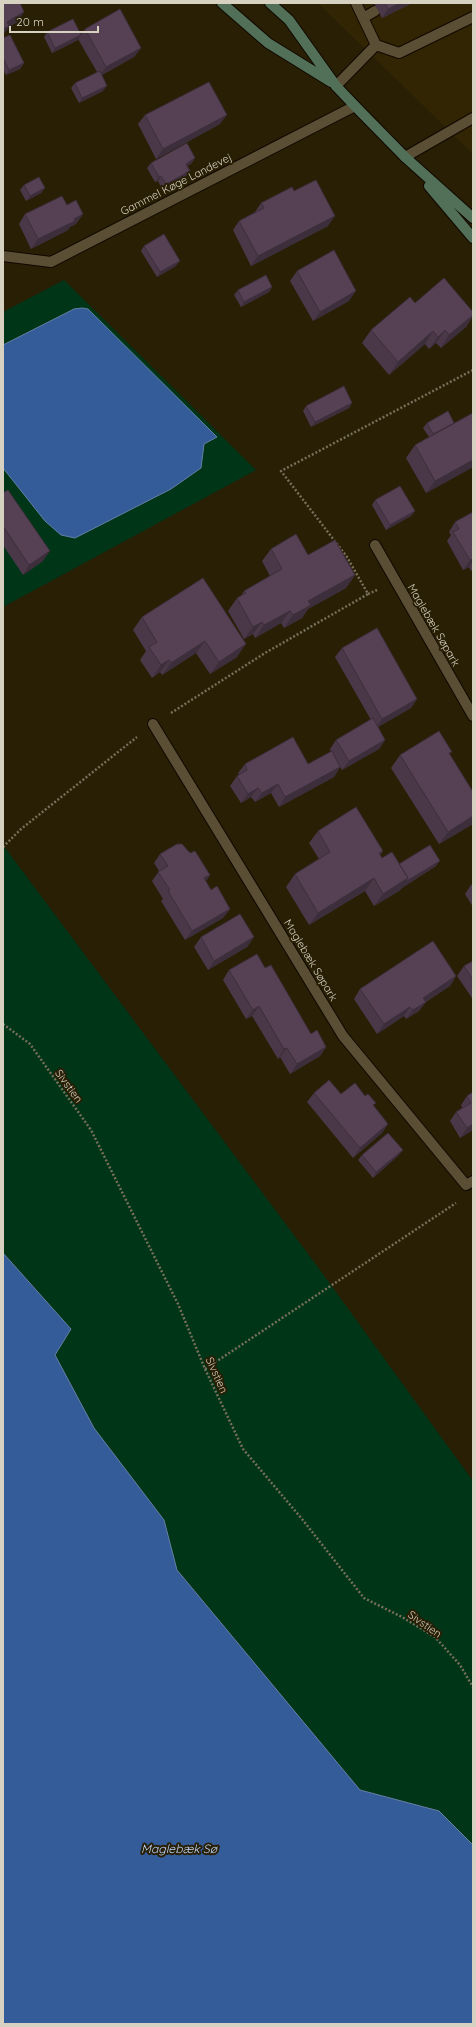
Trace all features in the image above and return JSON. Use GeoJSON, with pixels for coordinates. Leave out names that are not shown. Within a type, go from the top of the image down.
{"type":"FeatureCollection","features":[{"type":"Feature","properties":{"kind":"main road"},"geometry":{"type":"LineString","coordinates":[[222,3],[268,43],[336,86]]}},
{"type":"Feature","properties":{"kind":"main road"},"geometry":{"type":"LineString","coordinates":[[270,3],[289,20],[336,86],[405,157],[473,218]]}},
{"type":"Feature","properties":{"kind":"main road"},"geometry":{"type":"LineString","coordinates":[[405,157],[473,238]]}},
{"type":"Feature","properties":{"kind":"street"},"geometry":{"type":"LineString","coordinates":[[356,3],[376,45],[399,53],[473,18]]}},
{"type":"Feature","properties":{"kind":"street"},"geometry":{"type":"LineString","coordinates":[[363,18],[375,11]]}},
{"type":"Feature","properties":{"kind":"street"},"geometry":{"type":"LineString","coordinates":[[336,86],[376,45]]}},
{"type":"Feature","properties":{"kind":"street","name":"Gammel Køge Landevej"},"geometry":{"type":"LineString","coordinates":[[3,256],[51,262],[355,106]]}},
{"type":"Feature","properties":{"kind":"street"},"geometry":{"type":"LineString","coordinates":[[405,157],[473,118]]}},
{"type":"Feature","properties":{"kind":"street","name":"Maglebæk Søpark"},"geometry":{"type":"LineString","coordinates":[[375,545],[473,716]]}},
{"type":"Feature","properties":{"kind":"street","name":"Maglebæk Søpark"},"geometry":{"type":"LineString","coordinates":[[153,724],[343,1036],[469,1183]]}},
{"type":"Feature","properties":{"kind":"path"},"geometry":{"type":"LineString","coordinates":[[3,847],[22,829],[153,724],[265,653],[368,594],[347,557],[281,471],[473,370]]}},
{"type":"Feature","properties":{"kind":"path","name":"Sivstien"},"geometry":{"type":"LineString","coordinates":[[3,1024],[30,1044],[91,1130],[178,1304],[205,1369],[243,1449],[302,1519],[364,1598],[402,1617],[435,1637],[460,1665],[473,1686]]}},
{"type":"Feature","properties":{"kind":"path"},"geometry":{"type":"LineString","coordinates":[[205,1369],[457,1202],[469,1183]]}},
{"type":"Feature","properties":{"kind":"shaded area"},"geometry":{"type":"Polygon","coordinates":[[[318,3],[473,3],[473,154],[318,3]]]}},
{"type":"Feature","properties":{"kind":"green space"},"geometry":{"type":"Polygon","coordinates":[[[64,280],[256,470],[3,607],[3,312],[64,280]]]}},
{"type":"Feature","properties":{"kind":"green space"},"geometry":{"type":"Polygon","coordinates":[[[3,845],[320,1270],[473,1481],[473,1845],[439,1811],[360,1790],[177,1570],[164,1520],[94,1428],[55,1355],[71,1329],[3,1253],[3,845]]]}},
{"type":"Feature","properties":{"kind":"water"},"geometry":{"type":"Polygon","coordinates":[[[74,309],[88,309],[217,437],[204,444],[201,468],[171,489],[75,538],[61,535],[45,521],[3,468],[3,345],[74,309]]]}},
{"type":"Feature","properties":{"kind":"water","name":"Maglebæk Sø"},"geometry":{"type":"Polygon","coordinates":[[[3,1253],[71,1329],[55,1355],[94,1428],[164,1520],[177,1570],[360,1790],[439,1811],[473,1845],[473,2024],[3,2024],[3,1253]]]}},
{"type":"Feature","properties":{"kind":"building"},"geometry":{"type":"Polygon","coordinates":[[[3,3],[20,3],[24,12],[7,22],[9,26],[3,29],[3,3]]]}},
{"type":"Feature","properties":{"kind":"building"},"geometry":{"type":"Polygon","coordinates":[[[385,3],[400,3],[388,9],[385,3]]]}},
{"type":"Feature","properties":{"kind":"building"},"geometry":{"type":"Polygon","coordinates":[[[120,9],[141,48],[106,67],[85,29],[120,9]]]}},
{"type":"Feature","properties":{"kind":"building"},"geometry":{"type":"Polygon","coordinates":[[[73,19],[81,35],[55,48],[47,32],[73,19]]]}},
{"type":"Feature","properties":{"kind":"building"},"geometry":{"type":"Polygon","coordinates":[[[10,35],[24,63],[9,70],[3,58],[3,38],[10,35]]]}},
{"type":"Feature","properties":{"kind":"building"},"geometry":{"type":"Polygon","coordinates":[[[100,71],[107,86],[82,98],[75,83],[100,71]]]}},
{"type":"Feature","properties":{"kind":"building"},"geometry":{"type":"Polygon","coordinates":[[[209,82],[227,115],[163,149],[145,115],[209,82]]]}},
{"type":"Feature","properties":{"kind":"building"},"geometry":{"type":"Polygon","coordinates":[[[187,143],[195,158],[186,164],[190,171],[166,184],[161,176],[159,177],[151,163],[187,143]]]}},
{"type":"Feature","properties":{"kind":"building"},"geometry":{"type":"Polygon","coordinates":[[[39,177],[45,188],[30,196],[24,185],[39,177]]]}},
{"type":"Feature","properties":{"kind":"building"},"geometry":{"type":"Polygon","coordinates":[[[316,180],[335,216],[258,256],[239,221],[264,208],[261,203],[292,187],[294,191],[316,180]]]}},
{"type":"Feature","properties":{"kind":"building"},"geometry":{"type":"Polygon","coordinates":[[[62,196],[67,205],[76,200],[83,214],[74,219],[75,221],[38,239],[25,214],[62,196]]]}},
{"type":"Feature","properties":{"kind":"building"},"geometry":{"type":"Polygon","coordinates":[[[164,234],[180,261],[160,272],[144,246],[164,234]]]}},
{"type":"Feature","properties":{"kind":"building"},"geometry":{"type":"Polygon","coordinates":[[[334,250],[356,291],[320,312],[297,271],[334,250]]]}},
{"type":"Feature","properties":{"kind":"building"},"geometry":{"type":"Polygon","coordinates":[[[266,275],[272,287],[244,302],[238,290],[266,275]]]}},
{"type":"Feature","properties":{"kind":"building"},"geometry":{"type":"Polygon","coordinates":[[[444,278],[473,312],[473,315],[449,335],[445,330],[438,337],[433,331],[398,362],[371,330],[410,297],[415,303],[444,278]]]}},
{"type":"Feature","properties":{"kind":"building"},"geometry":{"type":"Polygon","coordinates":[[[344,386],[352,403],[315,422],[306,406],[344,386]]]}},
{"type":"Feature","properties":{"kind":"building"},"geometry":{"type":"Polygon","coordinates":[[[448,411],[454,423],[433,434],[427,423],[448,411]]]}},
{"type":"Feature","properties":{"kind":"building"},"geometry":{"type":"Polygon","coordinates":[[[473,413],[473,460],[435,481],[415,445],[473,413]]]}},
{"type":"Feature","properties":{"kind":"building"},"geometry":{"type":"Polygon","coordinates":[[[400,486],[415,511],[390,525],[375,500],[400,486]]]}},
{"type":"Feature","properties":{"kind":"building"},"geometry":{"type":"Polygon","coordinates":[[[8,490],[50,551],[29,565],[3,526],[3,493],[8,490]]]}},
{"type":"Feature","properties":{"kind":"building"},"geometry":{"type":"Polygon","coordinates":[[[473,512],[473,559],[470,560],[453,532],[459,529],[455,522],[473,512]]]}},
{"type":"Feature","properties":{"kind":"building"},"geometry":{"type":"Polygon","coordinates":[[[296,534],[308,555],[335,540],[355,575],[308,601],[311,605],[293,615],[290,611],[264,625],[262,622],[253,627],[237,598],[246,593],[244,591],[282,569],[271,549],[296,534]]]}},
{"type":"Feature","properties":{"kind":"building"},"geometry":{"type":"Polygon","coordinates":[[[203,578],[246,644],[219,662],[205,641],[171,663],[169,660],[161,665],[149,647],[157,642],[142,617],[203,578]]]}},
{"type":"Feature","properties":{"kind":"building"},"geometry":{"type":"Polygon","coordinates":[[[377,628],[417,699],[382,719],[342,648],[377,628]]]}},
{"type":"Feature","properties":{"kind":"building"},"geometry":{"type":"Polygon","coordinates":[[[373,718],[385,740],[349,761],[336,740],[373,718]]]}},
{"type":"Feature","properties":{"kind":"building"},"geometry":{"type":"Polygon","coordinates":[[[439,731],[452,752],[449,753],[473,792],[473,816],[448,832],[400,755],[439,731]]]}},
{"type":"Feature","properties":{"kind":"building"},"geometry":{"type":"Polygon","coordinates":[[[293,737],[308,764],[332,751],[340,767],[285,797],[278,784],[262,793],[258,788],[248,794],[237,776],[247,770],[245,764],[293,737]]]}},
{"type":"Feature","properties":{"kind":"building"},"geometry":{"type":"Polygon","coordinates":[[[356,807],[383,851],[379,853],[382,858],[392,852],[408,878],[383,894],[374,878],[318,913],[295,874],[330,852],[318,831],[356,807]]]}},
{"type":"Feature","properties":{"kind":"building"},"geometry":{"type":"Polygon","coordinates":[[[177,844],[182,844],[190,853],[195,851],[210,875],[204,878],[211,890],[217,886],[230,909],[192,931],[168,891],[170,890],[158,872],[168,866],[160,854],[177,844]]]}},
{"type":"Feature","properties":{"kind":"building"},"geometry":{"type":"Polygon","coordinates":[[[430,845],[440,861],[405,882],[408,878],[399,864],[430,845]]]}},
{"type":"Feature","properties":{"kind":"building"},"geometry":{"type":"Polygon","coordinates":[[[240,914],[254,937],[214,961],[201,937],[240,914]]]}},
{"type":"Feature","properties":{"kind":"building"},"geometry":{"type":"Polygon","coordinates":[[[433,941],[456,976],[423,998],[426,1002],[413,1010],[410,1007],[384,1024],[360,989],[433,941]]]}},
{"type":"Feature","properties":{"kind":"building"},"geometry":{"type":"Polygon","coordinates":[[[257,954],[265,968],[271,965],[311,1034],[317,1030],[326,1047],[297,1064],[287,1048],[284,1049],[259,1006],[253,1010],[229,970],[257,954]]]}},
{"type":"Feature","properties":{"kind":"building"},"geometry":{"type":"Polygon","coordinates":[[[473,961],[473,980],[464,966],[473,961]]]}},
{"type":"Feature","properties":{"kind":"building"},"geometry":{"type":"Polygon","coordinates":[[[329,1080],[341,1094],[355,1083],[365,1096],[368,1094],[376,1103],[373,1105],[388,1124],[360,1148],[314,1093],[329,1080]]]}},
{"type":"Feature","properties":{"kind":"building"},"geometry":{"type":"Polygon","coordinates":[[[473,1092],[473,1124],[467,1128],[456,1112],[471,1103],[467,1096],[473,1092]]]}},
{"type":"Feature","properties":{"kind":"building"},"geometry":{"type":"Polygon","coordinates":[[[388,1133],[403,1150],[376,1172],[362,1155],[388,1133]]]}}]}
